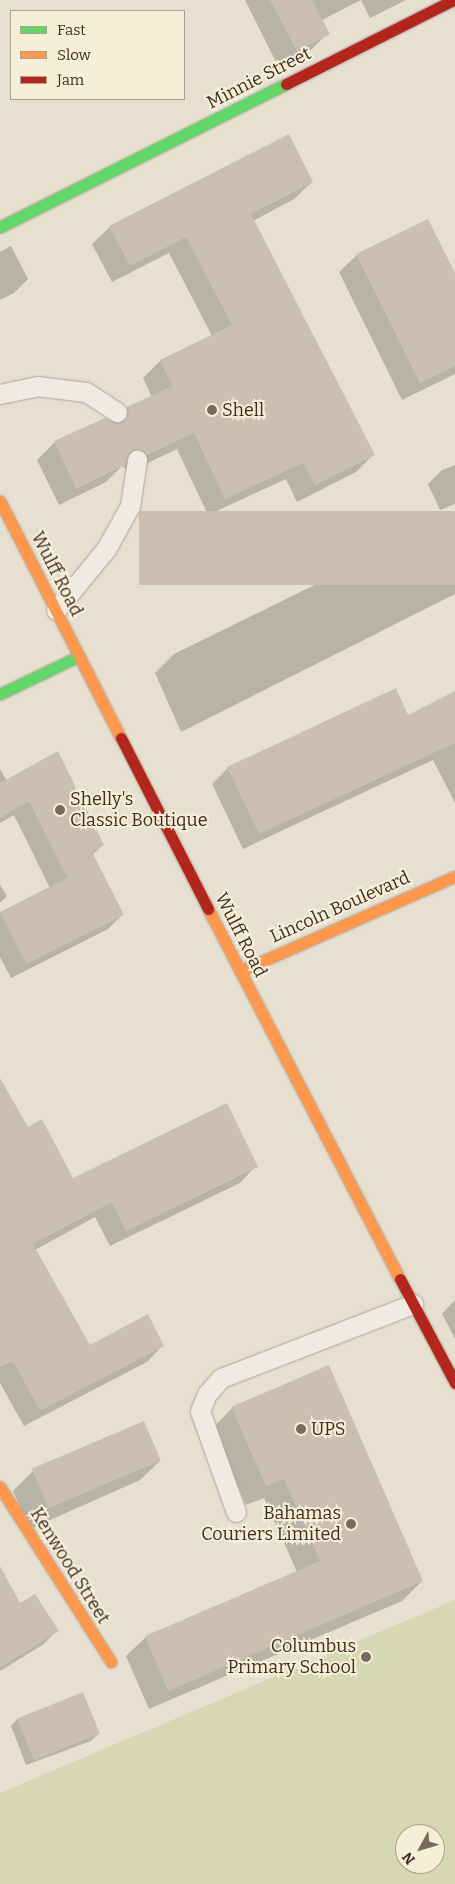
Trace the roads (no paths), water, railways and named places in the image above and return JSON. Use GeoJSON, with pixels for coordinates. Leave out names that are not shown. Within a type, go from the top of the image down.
{"type":"FeatureCollection","features":[{"type":"Feature","properties":{"kind":"street","name":"Minnie Street"},"geometry":{"type":"LineString","coordinates":[[0,227],[454,0]]}},
{"type":"Feature","properties":{"kind":"street","name":"Wulff Road"},"geometry":{"type":"LineString","coordinates":[[0,501],[240,971],[455,1383]]}},
{"type":"Feature","properties":{"kind":"street"},"geometry":{"type":"LineString","coordinates":[[0,694],[80,656]]}},
{"type":"Feature","properties":{"kind":"street","name":"Lincoln Boulevard"},"geometry":{"type":"LineString","coordinates":[[240,971],[455,876]]}},
{"type":"Feature","properties":{"kind":"street","name":"Kenwood Street"},"geometry":{"type":"LineString","coordinates":[[0,1487],[111,1662]]}},
{"type":"Feature","properties":{"kind":"lane"},"geometry":{"type":"LineString","coordinates":[[0,394],[38,386],[86,392],[117,412]]}},
{"type":"Feature","properties":{"kind":"lane"},"geometry":{"type":"LineString","coordinates":[[56,610],[106,549],[130,506],[137,460]]}},
{"type":"Feature","properties":{"kind":"lane"},"geometry":{"type":"LineString","coordinates":[[236,1512],[200,1411],[212,1389],[221,1378],[413,1304]]}},
{"type":"Feature","properties":{"kind":"place","name":"Shell"},"geometry":{"type":"Point","coordinates":[212,410]}},
{"type":"Feature","properties":{"kind":"place","name":"Shelly's Classic Boutique"},"geometry":{"type":"Point","coordinates":[60,810]}},
{"type":"Feature","properties":{"kind":"place","name":"UPS"},"geometry":{"type":"Point","coordinates":[301,1429]}},
{"type":"Feature","properties":{"kind":"place","name":"Bahamas Couriers Limited"},"geometry":{"type":"Point","coordinates":[351,1524]}},
{"type":"Feature","properties":{"kind":"place","name":"Columbus Primary School"},"geometry":{"type":"Point","coordinates":[366,1657]}}]}
